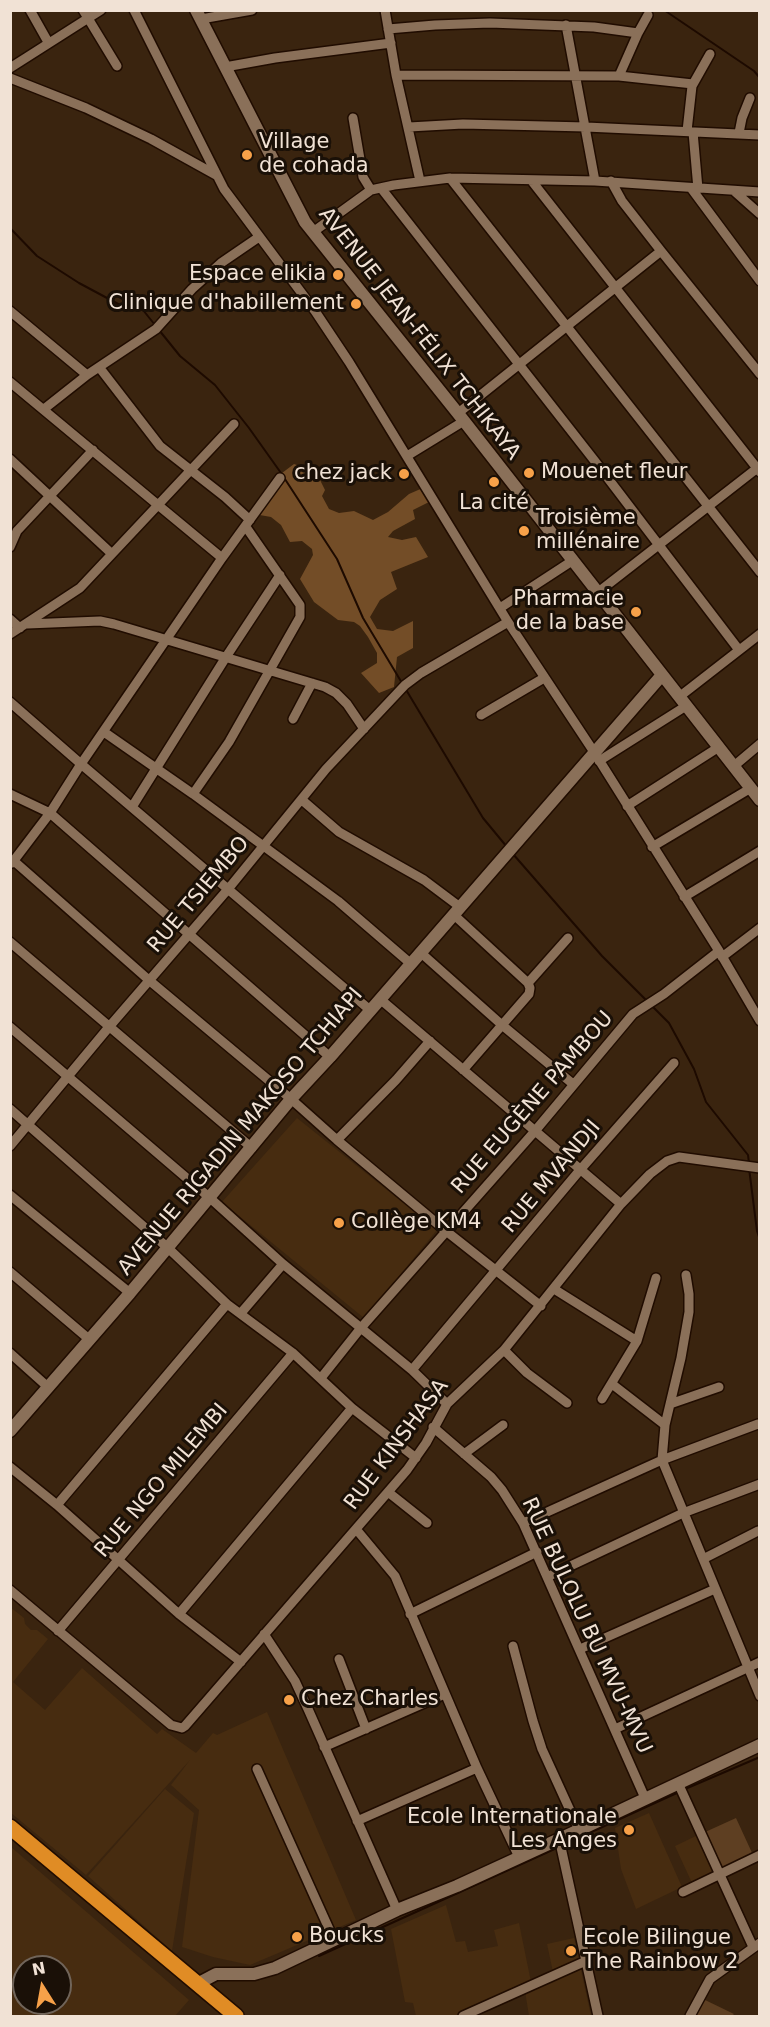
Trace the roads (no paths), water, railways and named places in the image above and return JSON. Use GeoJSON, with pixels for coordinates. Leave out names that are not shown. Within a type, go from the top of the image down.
{"type":"FeatureCollection","features":[{"type":"Feature","properties":{"kind":"highway"},"geometry":{"type":"LineString","coordinates":[[10,1827],[236,2016]]}},
{"type":"Feature","properties":{"kind":"highway"},"geometry":{"type":"LineString","coordinates":[[10,1840],[221,2016]]}},
{"type":"Feature","properties":{"kind":"street"},"geometry":{"type":"LineString","coordinates":[[30,10],[48,42]]}},
{"type":"Feature","properties":{"kind":"street"},"geometry":{"type":"LineString","coordinates":[[10,68],[85,15],[101,10]]}},
{"type":"Feature","properties":{"kind":"street"},"geometry":{"type":"LineString","coordinates":[[134,10],[232,203],[334,339],[508,622],[721,954],[759,1022]]}},
{"type":"Feature","properties":{"kind":"street"},"geometry":{"type":"LineString","coordinates":[[199,15],[252,10]]}},
{"type":"Feature","properties":{"kind":"street"},"geometry":{"type":"LineString","coordinates":[[385,10],[396,75],[420,181]]}},
{"type":"Feature","properties":{"kind":"street"},"geometry":{"type":"LineString","coordinates":[[85,15],[117,66]]}},
{"type":"Feature","properties":{"kind":"street","name":"AVENUE JEAN-FÉLIX TCHIKAYA"},"geometry":{"type":"LineString","coordinates":[[199,15],[292,198],[313,232],[720,747],[759,800]]}},
{"type":"Feature","properties":{"kind":"street"},"geometry":{"type":"LineString","coordinates":[[619,76],[648,15]]}},
{"type":"Feature","properties":{"kind":"street"},"geometry":{"type":"LineString","coordinates":[[388,29],[490,23],[566,25],[638,33]]}},
{"type":"Feature","properties":{"kind":"street"},"geometry":{"type":"LineString","coordinates":[[566,25],[595,181]]}},
{"type":"Feature","properties":{"kind":"street"},"geometry":{"type":"LineString","coordinates":[[225,68],[275,58],[391,43]]}},
{"type":"Feature","properties":{"kind":"street"},"geometry":{"type":"LineString","coordinates":[[710,54],[693,84],[690,132],[695,188],[759,280]]}},
{"type":"Feature","properties":{"kind":"street"},"geometry":{"type":"LineString","coordinates":[[396,75],[619,76],[693,84]]}},
{"type":"Feature","properties":{"kind":"street"},"geometry":{"type":"LineString","coordinates":[[10,78],[86,108],[151,139],[216,175]]}},
{"type":"Feature","properties":{"kind":"street"},"geometry":{"type":"LineString","coordinates":[[739,133],[750,98]]}},
{"type":"Feature","properties":{"kind":"street"},"geometry":{"type":"LineString","coordinates":[[353,118],[363,177],[371,190]]}},
{"type":"Feature","properties":{"kind":"street"},"geometry":{"type":"LineString","coordinates":[[409,127],[463,124],[759,135]]}},
{"type":"Feature","properties":{"kind":"street"},"geometry":{"type":"LineString","coordinates":[[313,232],[371,190],[450,178],[595,181],[759,192]]}},
{"type":"Feature","properties":{"kind":"street"},"geometry":{"type":"LineString","coordinates":[[450,178],[759,572]]}},
{"type":"Feature","properties":{"kind":"street"},"geometry":{"type":"LineString","coordinates":[[531,180],[758,469],[597,593]]}},
{"type":"Feature","properties":{"kind":"street"},"geometry":{"type":"LineString","coordinates":[[611,182],[622,201],[660,251],[759,374]]}},
{"type":"Feature","properties":{"kind":"street"},"geometry":{"type":"LineString","coordinates":[[381,188],[740,650]]}},
{"type":"Feature","properties":{"kind":"street"},"geometry":{"type":"LineString","coordinates":[[734,191],[759,214]]}},
{"type":"Feature","properties":{"kind":"street"},"geometry":{"type":"LineString","coordinates":[[44,409],[99,366],[156,329],[192,289],[221,263],[259,237]]}},
{"type":"Feature","properties":{"kind":"street"},"geometry":{"type":"LineString","coordinates":[[407,456],[460,417],[519,364],[660,251]]}},
{"type":"Feature","properties":{"kind":"street"},"geometry":{"type":"LineString","coordinates":[[10,311],[87,375]]}},
{"type":"Feature","properties":{"kind":"street"},"geometry":{"type":"LineString","coordinates":[[99,366],[160,446],[192,471],[248,523],[302,611],[229,742],[194,794]]}},
{"type":"Feature","properties":{"kind":"street"},"geometry":{"type":"LineString","coordinates":[[10,382],[222,558]]}},
{"type":"Feature","properties":{"kind":"street"},"geometry":{"type":"LineString","coordinates":[[10,634],[80,588],[234,424]]}},
{"type":"Feature","properties":{"kind":"street"},"geometry":{"type":"LineString","coordinates":[[10,547],[17,531],[93,450]]}},
{"type":"Feature","properties":{"kind":"street"},"geometry":{"type":"LineString","coordinates":[[10,459],[112,554]]}},
{"type":"Feature","properties":{"kind":"street"},"geometry":{"type":"LineString","coordinates":[[280,478],[222,558],[50,813],[12,863],[337,1140],[541,1306]]}},
{"type":"Feature","properties":{"kind":"street"},"geometry":{"type":"LineString","coordinates":[[500,608],[572,561]]}},
{"type":"Feature","properties":{"kind":"street"},"geometry":{"type":"LineString","coordinates":[[132,807],[280,575]]}},
{"type":"Feature","properties":{"kind":"street"},"geometry":{"type":"LineString","coordinates":[[10,619],[23,626],[100,621],[325,687],[336,693],[347,704],[364,729]]}},
{"type":"Feature","properties":{"kind":"street","name":"RUE TSIEMBO"},"geometry":{"type":"LineString","coordinates":[[10,1146],[229,888],[326,769],[405,685],[421,673],[508,622]]}},
{"type":"Feature","properties":{"kind":"street"},"geometry":{"type":"LineString","coordinates":[[596,757],[683,701],[759,634]]}},
{"type":"Feature","properties":{"kind":"street","name":"AVENUE RIGADIN MAKOSO TCHIAPI"},"geometry":{"type":"LineString","coordinates":[[10,1431],[168,1248],[291,1099],[510,848],[596,757],[662,675]]}},
{"type":"Feature","properties":{"kind":"street"},"geometry":{"type":"LineString","coordinates":[[481,715],[544,678]]}},
{"type":"Feature","properties":{"kind":"street"},"geometry":{"type":"LineString","coordinates":[[292,719],[312,683]]}},
{"type":"Feature","properties":{"kind":"street"},"geometry":{"type":"LineString","coordinates":[[10,702],[370,1010]]}},
{"type":"Feature","properties":{"kind":"street"},"geometry":{"type":"LineString","coordinates":[[104,732],[194,794],[338,901],[410,963]]}},
{"type":"Feature","properties":{"kind":"street"},"geometry":{"type":"LineString","coordinates":[[734,766],[759,744]]}},
{"type":"Feature","properties":{"kind":"street"},"geometry":{"type":"LineString","coordinates":[[627,806],[720,747]]}},
{"type":"Feature","properties":{"kind":"street"},"geometry":{"type":"LineString","coordinates":[[652,847],[751,788]]}},
{"type":"Feature","properties":{"kind":"street"},"geometry":{"type":"LineString","coordinates":[[10,794],[50,813],[330,1057]]}},
{"type":"Feature","properties":{"kind":"street"},"geometry":{"type":"LineString","coordinates":[[302,800],[333,828],[424,880],[528,983],[529,994],[463,1070]]}},
{"type":"Feature","properties":{"kind":"street"},"geometry":{"type":"LineString","coordinates":[[684,897],[759,851]]}},
{"type":"Feature","properties":{"kind":"street","name":"RUE EUGÈNE PAMBOU"},"geometry":{"type":"LineString","coordinates":[[321,1378],[360,1329],[535,1131],[633,1014],[759,928]]}},
{"type":"Feature","properties":{"kind":"street"},"geometry":{"type":"LineString","coordinates":[[528,983],[568,938]]}},
{"type":"Feature","properties":{"kind":"street"},"geometry":{"type":"LineString","coordinates":[[10,942],[252,1148]]}},
{"type":"Feature","properties":{"kind":"street"},"geometry":{"type":"LineString","coordinates":[[420,952],[573,1084]]}},
{"type":"Feature","properties":{"kind":"street"},"geometry":{"type":"LineString","coordinates":[[380,999],[621,1204]]}},
{"type":"Feature","properties":{"kind":"street"},"geometry":{"type":"LineString","coordinates":[[10,1028],[210,1198],[283,1264],[412,1370],[447,1404]]}},
{"type":"Feature","properties":{"kind":"street"},"geometry":{"type":"LineString","coordinates":[[337,1140],[410,1065],[429,1041]]}},
{"type":"Feature","properties":{"kind":"street","name":"RUE MVANDJI"},"geometry":{"type":"LineString","coordinates":[[412,1370],[580,1170],[674,1063]]}},
{"type":"Feature","properties":{"kind":"street"},"geometry":{"type":"LineString","coordinates":[[10,1109],[228,1304],[293,1353],[352,1408],[416,1458]]}},
{"type":"Feature","properties":{"kind":"street","name":"RUE KINSHASA"},"geometry":{"type":"LineString","coordinates":[[58,1631],[163,1719],[177,1727],[186,1726],[416,1458],[447,1404],[504,1350],[621,1204],[659,1166],[679,1157],[759,1168]]}},
{"type":"Feature","properties":{"kind":"street"},"geometry":{"type":"LineString","coordinates":[[10,1195],[129,1293]]}},
{"type":"Feature","properties":{"kind":"street"},"geometry":{"type":"LineString","coordinates":[[241,1313],[283,1264]]}},
{"type":"Feature","properties":{"kind":"street"},"geometry":{"type":"LineString","coordinates":[[10,1272],[90,1340]]}},
{"type":"Feature","properties":{"kind":"street"},"geometry":{"type":"LineString","coordinates":[[686,1275],[689,1312],[686,1335],[665,1425],[662,1460],[759,1696]]}},
{"type":"Feature","properties":{"kind":"street"},"geometry":{"type":"LineString","coordinates":[[602,1399],[637,1341],[656,1278]]}},
{"type":"Feature","properties":{"kind":"street"},"geometry":{"type":"LineString","coordinates":[[554,1289],[637,1341]]}},
{"type":"Feature","properties":{"kind":"street"},"geometry":{"type":"LineString","coordinates":[[57,1505],[228,1304]]}},
{"type":"Feature","properties":{"kind":"street"},"geometry":{"type":"LineString","coordinates":[[504,1350],[534,1380],[567,1403]]}},
{"type":"Feature","properties":{"kind":"street"},"geometry":{"type":"LineString","coordinates":[[10,1353],[49,1388]]}},
{"type":"Feature","properties":{"kind":"street","name":"RUE NGO MILEMBI"},"geometry":{"type":"LineString","coordinates":[[58,1631],[293,1353]]}},
{"type":"Feature","properties":{"kind":"street"},"geometry":{"type":"LineString","coordinates":[[612,1384],[665,1425]]}},
{"type":"Feature","properties":{"kind":"street"},"geometry":{"type":"LineString","coordinates":[[670,1404],[719,1387]]}},
{"type":"Feature","properties":{"kind":"street"},"geometry":{"type":"LineString","coordinates":[[179,1614],[352,1408]]}},
{"type":"Feature","properties":{"kind":"street"},"geometry":{"type":"LineString","coordinates":[[523,1522],[662,1460],[759,1424]]}},
{"type":"Feature","properties":{"kind":"street"},"geometry":{"type":"LineString","coordinates":[[464,1454],[503,1425]]}},
{"type":"Feature","properties":{"kind":"street","name":"RUE BULOLU BU MVU-MVU"},"geometry":{"type":"LineString","coordinates":[[433,1428],[479,1466],[502,1490],[523,1522],[645,1798]]}},
{"type":"Feature","properties":{"kind":"street"},"geometry":{"type":"LineString","coordinates":[[10,1467],[57,1505],[179,1614],[241,1662]]}},
{"type":"Feature","properties":{"kind":"street"},"geometry":{"type":"LineString","coordinates":[[547,1577],[683,1513],[759,1484]]}},
{"type":"Feature","properties":{"kind":"street"},"geometry":{"type":"LineString","coordinates":[[388,1492],[427,1523]]}},
{"type":"Feature","properties":{"kind":"street"},"geometry":{"type":"LineString","coordinates":[[356,1529],[391,1569],[477,1768],[519,1857]]}},
{"type":"Feature","properties":{"kind":"street"},"geometry":{"type":"LineString","coordinates":[[703,1559],[758,1531]]}},
{"type":"Feature","properties":{"kind":"street"},"geometry":{"type":"LineString","coordinates":[[410,1614],[537,1552]]}},
{"type":"Feature","properties":{"kind":"street"},"geometry":{"type":"LineString","coordinates":[[580,1649],[715,1589]]}},
{"type":"Feature","properties":{"kind":"street"},"geometry":{"type":"LineString","coordinates":[[10,1590],[58,1631]]}},
{"type":"Feature","properties":{"kind":"street"},"geometry":{"type":"LineString","coordinates":[[264,1634],[295,1681],[397,1910]]}},
{"type":"Feature","properties":{"kind":"street"},"geometry":{"type":"LineString","coordinates":[[513,1646],[542,1749],[579,1830]]}},
{"type":"Feature","properties":{"kind":"street"},"geometry":{"type":"LineString","coordinates":[[339,1659],[366,1729]]}},
{"type":"Feature","properties":{"kind":"street"},"geometry":{"type":"LineString","coordinates":[[615,1729],[759,1662]]}},
{"type":"Feature","properties":{"kind":"street"},"geometry":{"type":"LineString","coordinates":[[324,1747],[445,1694]]}},
{"type":"Feature","properties":{"kind":"street"},"geometry":{"type":"LineString","coordinates":[[197,1984],[216,1974],[254,1974],[275,1968],[397,1910],[457,1886],[579,1830],[759,1745]]}},
{"type":"Feature","properties":{"kind":"street"},"geometry":{"type":"LineString","coordinates":[[357,1821],[477,1768]]}},
{"type":"Feature","properties":{"kind":"street"},"geometry":{"type":"LineString","coordinates":[[257,1769],[334,1940]]}},
{"type":"Feature","properties":{"kind":"street"},"geometry":{"type":"LineString","coordinates":[[678,1783],[720,1875],[756,1945],[710,1979],[690,2016]]}},
{"type":"Feature","properties":{"kind":"street"},"geometry":{"type":"LineString","coordinates":[[559,1838],[598,2016]]}},
{"type":"Feature","properties":{"kind":"street"},"geometry":{"type":"LineString","coordinates":[[683,1892],[759,1856]]}},
{"type":"Feature","properties":{"kind":"street"},"geometry":{"type":"LineString","coordinates":[[464,2016],[586,1961]]}},
{"type":"Feature","properties":{"kind":"waterway"},"geometry":{"type":"LineString","coordinates":[[664,10],[754,71],[760,78]]}},
{"type":"Feature","properties":{"kind":"waterway"},"geometry":{"type":"LineString","coordinates":[[10,228],[37,256],[79,283],[122,306],[143,310],[155,325]]}},
{"type":"Feature","properties":{"kind":"waterway"},"geometry":{"type":"LineString","coordinates":[[159,330],[180,356],[215,385],[281,473],[337,559],[363,618],[402,683]]}},
{"type":"Feature","properties":{"kind":"waterway"},"geometry":{"type":"LineString","coordinates":[[405,688],[483,818],[507,847]]}},
{"type":"Feature","properties":{"kind":"waterway"},"geometry":{"type":"LineString","coordinates":[[513,854],[602,956],[648,1002]]}},
{"type":"Feature","properties":{"kind":"waterway"},"geometry":{"type":"LineString","coordinates":[[652,1006],[669,1023],[694,1069],[706,1102],[748,1155],[749,1163]]}},
{"type":"Feature","properties":{"kind":"waterway"},"geometry":{"type":"LineString","coordinates":[[749,1168],[760,1240]]}},
{"type":"Feature","properties":{"kind":"waterway"},"geometry":{"type":"LineString","coordinates":[[685,1789],[760,1757]]}},
{"type":"Feature","properties":{"kind":"waterway"},"geometry":{"type":"LineString","coordinates":[[565,1844],[679,1792]]}},
{"type":"Feature","properties":{"kind":"waterway"},"geometry":{"type":"LineString","coordinates":[[319,1956],[559,1847]]}},
{"type":"Feature","properties":{"kind":"place","name":"Village de cohada"},"geometry":{"type":"Point","coordinates":[247,155]}},
{"type":"Feature","properties":{"kind":"place","name":"Espace elikia"},"geometry":{"type":"Point","coordinates":[338,275]}},
{"type":"Feature","properties":{"kind":"place","name":"Clinique d'habillement"},"geometry":{"type":"Point","coordinates":[356,304]}},
{"type":"Feature","properties":{"kind":"place","name":"Mouenet fleur"},"geometry":{"type":"Point","coordinates":[529,473]}},
{"type":"Feature","properties":{"kind":"place","name":"chez jack"},"geometry":{"type":"Point","coordinates":[404,474]}},
{"type":"Feature","properties":{"kind":"place","name":"La cité"},"geometry":{"type":"Point","coordinates":[494,482]}},
{"type":"Feature","properties":{"kind":"place","name":"Troisième millénaire"},"geometry":{"type":"Point","coordinates":[524,531]}},
{"type":"Feature","properties":{"kind":"place","name":"Pharmacie de la base"},"geometry":{"type":"Point","coordinates":[636,612]}},
{"type":"Feature","properties":{"kind":"place","name":"Collège KM4"},"geometry":{"type":"Point","coordinates":[339,1223]}},
{"type":"Feature","properties":{"kind":"place","name":"Chez Charles"},"geometry":{"type":"Point","coordinates":[289,1700]}},
{"type":"Feature","properties":{"kind":"place","name":"Ecole Internationale Les Anges"},"geometry":{"type":"Point","coordinates":[629,1830]}},
{"type":"Feature","properties":{"kind":"place","name":"Boucks"},"geometry":{"type":"Point","coordinates":[297,1937]}},
{"type":"Feature","properties":{"kind":"place","name":"Ecole Bilingue The Rainbow 2"},"geometry":{"type":"Point","coordinates":[571,1951]}}]}
